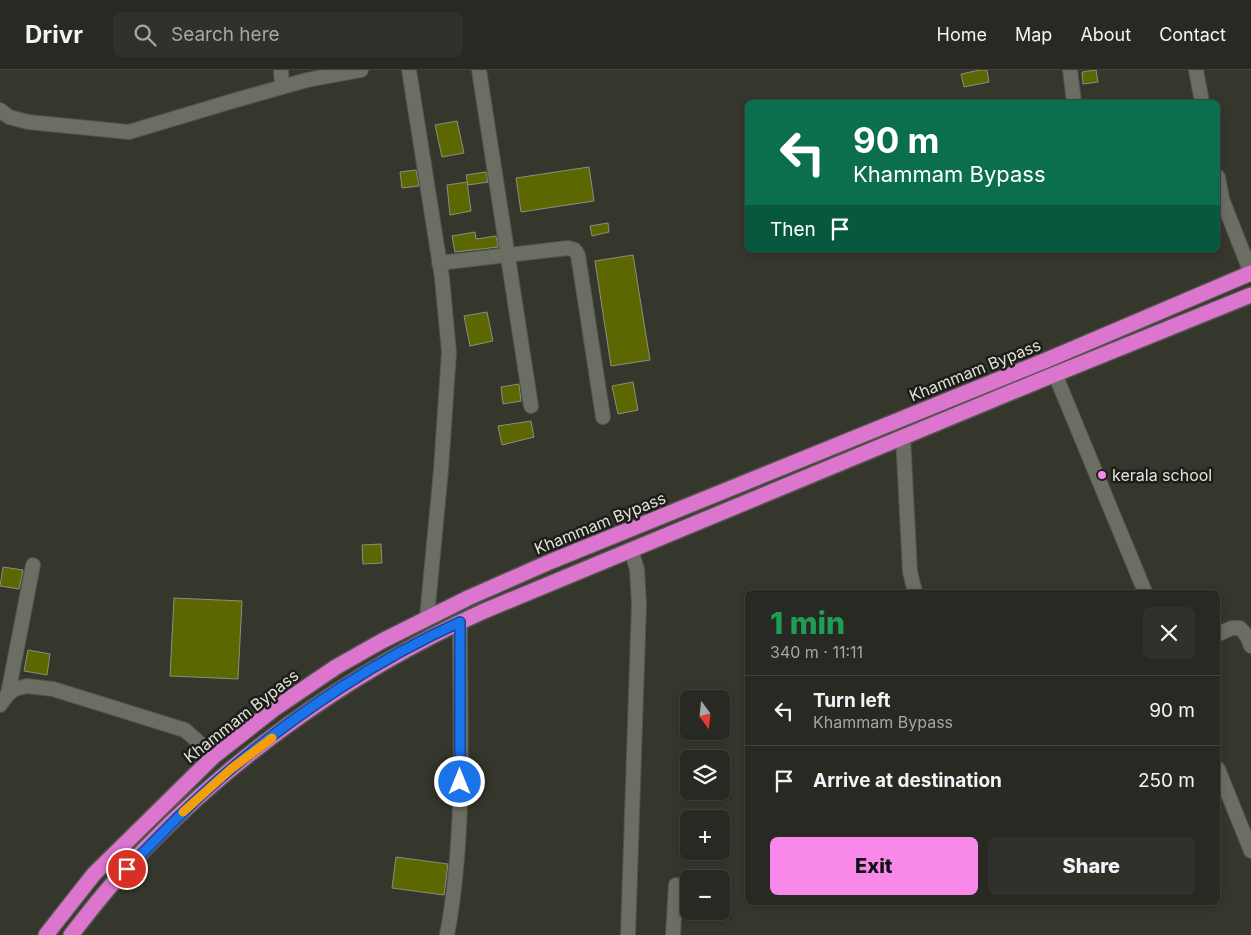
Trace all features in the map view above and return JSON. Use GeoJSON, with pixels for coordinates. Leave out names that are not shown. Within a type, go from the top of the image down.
{"type":"FeatureCollection","features":[{"type":"Feature","properties":{"kind":"highway","name":"Khammam Bypass"},"geometry":{"type":"LineString","coordinates":[[46,935],[94,874],[214,756],[274,709],[336,667],[427,617],[562,557],[1049,359],[1251,273]]}},
{"type":"Feature","properties":{"kind":"highway","name":"Khammam Bypass"},"geometry":{"type":"LineString","coordinates":[[71,935],[114,882],[177,818],[231,769],[297,719],[353,681],[404,651],[460,622],[631,550],[1251,295]]}},
{"type":"Feature","properties":{"kind":"highway"},"geometry":{"type":"LineString","coordinates":[[562,557],[570,576]]}},
{"type":"Feature","properties":{"kind":"street"},"geometry":{"type":"LineString","coordinates":[[281,70],[282,87]]}},
{"type":"Feature","properties":{"kind":"street"},"geometry":{"type":"LineString","coordinates":[[409,70],[439,263],[449,352],[448,392],[427,617]]}},
{"type":"Feature","properties":{"kind":"street"},"geometry":{"type":"LineString","coordinates":[[479,70],[531,406]]}},
{"type":"Feature","properties":{"kind":"street"},"geometry":{"type":"LineString","coordinates":[[1070,70],[1074,100]]}},
{"type":"Feature","properties":{"kind":"street"},"geometry":{"type":"LineString","coordinates":[[1196,70],[1202,100]]}},
{"type":"Feature","properties":{"kind":"street"},"geometry":{"type":"LineString","coordinates":[[0,110],[9,117],[28,122],[129,132],[282,87],[352,71]]}},
{"type":"Feature","properties":{"kind":"street"},"geometry":{"type":"LineString","coordinates":[[1220,188],[1222,199],[1251,273]]}},
{"type":"Feature","properties":{"kind":"street"},"geometry":{"type":"LineString","coordinates":[[439,263],[568,248],[577,252],[604,417]]}},
{"type":"Feature","properties":{"kind":"street"},"geometry":{"type":"LineString","coordinates":[[1055,374],[1144,590]]}},
{"type":"Feature","properties":{"kind":"street"},"geometry":{"type":"LineString","coordinates":[[903,437],[910,572],[914,590]]}},
{"type":"Feature","properties":{"kind":"street"},"geometry":{"type":"LineString","coordinates":[[628,935],[639,604],[637,569],[631,550]]}},
{"type":"Feature","properties":{"kind":"street"},"geometry":{"type":"LineString","coordinates":[[4,700],[33,565]]}},
{"type":"Feature","properties":{"kind":"street"},"geometry":{"type":"LineString","coordinates":[[447,935],[456,872],[459,792],[460,622]]}},
{"type":"Feature","properties":{"kind":"street"},"geometry":{"type":"LineString","coordinates":[[1220,633],[1232,628],[1240,628],[1247,636],[1251,646]]}},
{"type":"Feature","properties":{"kind":"street"},"geometry":{"type":"LineString","coordinates":[[4,700],[15,689],[26,686],[62,692],[185,730],[214,756]]}},
{"type":"Feature","properties":{"kind":"street"},"geometry":{"type":"LineString","coordinates":[[1220,774],[1251,851]]}},
{"type":"Feature","properties":{"kind":"street"},"geometry":{"type":"LineString","coordinates":[[673,935],[676,885]]}},
{"type":"Feature","properties":{"kind":"building"},"geometry":{"type":"Polygon","coordinates":[[[987,70],[989,82],[964,87],[961,74],[987,70]]]}},
{"type":"Feature","properties":{"kind":"building"},"geometry":{"type":"Polygon","coordinates":[[[1096,70],[1098,82],[1083,84],[1082,72],[1096,70]]]}},
{"type":"Feature","properties":{"kind":"building"},"geometry":{"type":"Polygon","coordinates":[[[457,121],[464,153],[442,157],[435,125],[457,121]]]}},
{"type":"Feature","properties":{"kind":"building"},"geometry":{"type":"Polygon","coordinates":[[[589,167],[594,201],[521,212],[516,178],[589,167]]]}},
{"type":"Feature","properties":{"kind":"building"},"geometry":{"type":"Polygon","coordinates":[[[416,170],[419,186],[402,188],[400,172],[416,170]]]}},
{"type":"Feature","properties":{"kind":"building"},"geometry":{"type":"Polygon","coordinates":[[[486,172],[488,182],[468,185],[466,175],[486,172]]]}},
{"type":"Feature","properties":{"kind":"building"},"geometry":{"type":"Polygon","coordinates":[[[467,182],[471,211],[450,215],[447,185],[467,182]]]}},
{"type":"Feature","properties":{"kind":"building"},"geometry":{"type":"Polygon","coordinates":[[[608,223],[609,232],[592,236],[590,226],[608,223]]]}},
{"type":"Feature","properties":{"kind":"building"},"geometry":{"type":"Polygon","coordinates":[[[475,232],[476,239],[496,236],[498,247],[455,252],[452,236],[475,232]]]}},
{"type":"Feature","properties":{"kind":"building"},"geometry":{"type":"Polygon","coordinates":[[[633,255],[650,360],[611,366],[595,261],[633,255]]]}},
{"type":"Feature","properties":{"kind":"building"},"geometry":{"type":"Polygon","coordinates":[[[487,312],[493,341],[470,346],[464,316],[487,312]]]}},
{"type":"Feature","properties":{"kind":"building"},"geometry":{"type":"Polygon","coordinates":[[[633,382],[638,410],[618,414],[612,386],[633,382]]]}},
{"type":"Feature","properties":{"kind":"building"},"geometry":{"type":"Polygon","coordinates":[[[519,384],[521,401],[503,404],[501,387],[519,384]]]}},
{"type":"Feature","properties":{"kind":"building"},"geometry":{"type":"Polygon","coordinates":[[[531,421],[534,437],[502,445],[498,426],[531,421]]]}},
{"type":"Feature","properties":{"kind":"building"},"geometry":{"type":"Polygon","coordinates":[[[381,544],[382,563],[363,564],[362,545],[381,544]]]}},
{"type":"Feature","properties":{"kind":"building"},"geometry":{"type":"Polygon","coordinates":[[[3,567],[23,570],[19,589],[0,586],[3,567]]]}},
{"type":"Feature","properties":{"kind":"building"},"geometry":{"type":"Polygon","coordinates":[[[174,598],[242,601],[238,679],[170,676],[174,598]]]}},
{"type":"Feature","properties":{"kind":"building"},"geometry":{"type":"Polygon","coordinates":[[[28,650],[50,654],[47,675],[24,671],[28,650]]]}},
{"type":"Feature","properties":{"kind":"building"},"geometry":{"type":"Polygon","coordinates":[[[396,857],[448,864],[444,895],[392,888],[396,857]]]}},
{"type":"Feature","properties":{"kind":"slow traffic"},"geometry":{"type":"LineString","coordinates":[[183,812],[231,769],[272,738]]}},
{"type":"Feature","properties":{"kind":"place","name":"kerala school"},"geometry":{"type":"Point","coordinates":[1102,475]}},
{"type":"Feature","properties":{"kind":"route"},"geometry":{"type":"LineString","coordinates":[[127,869],[177,818],[231,769],[297,719],[353,681],[404,651],[460,622],[460,782]]}}]}
